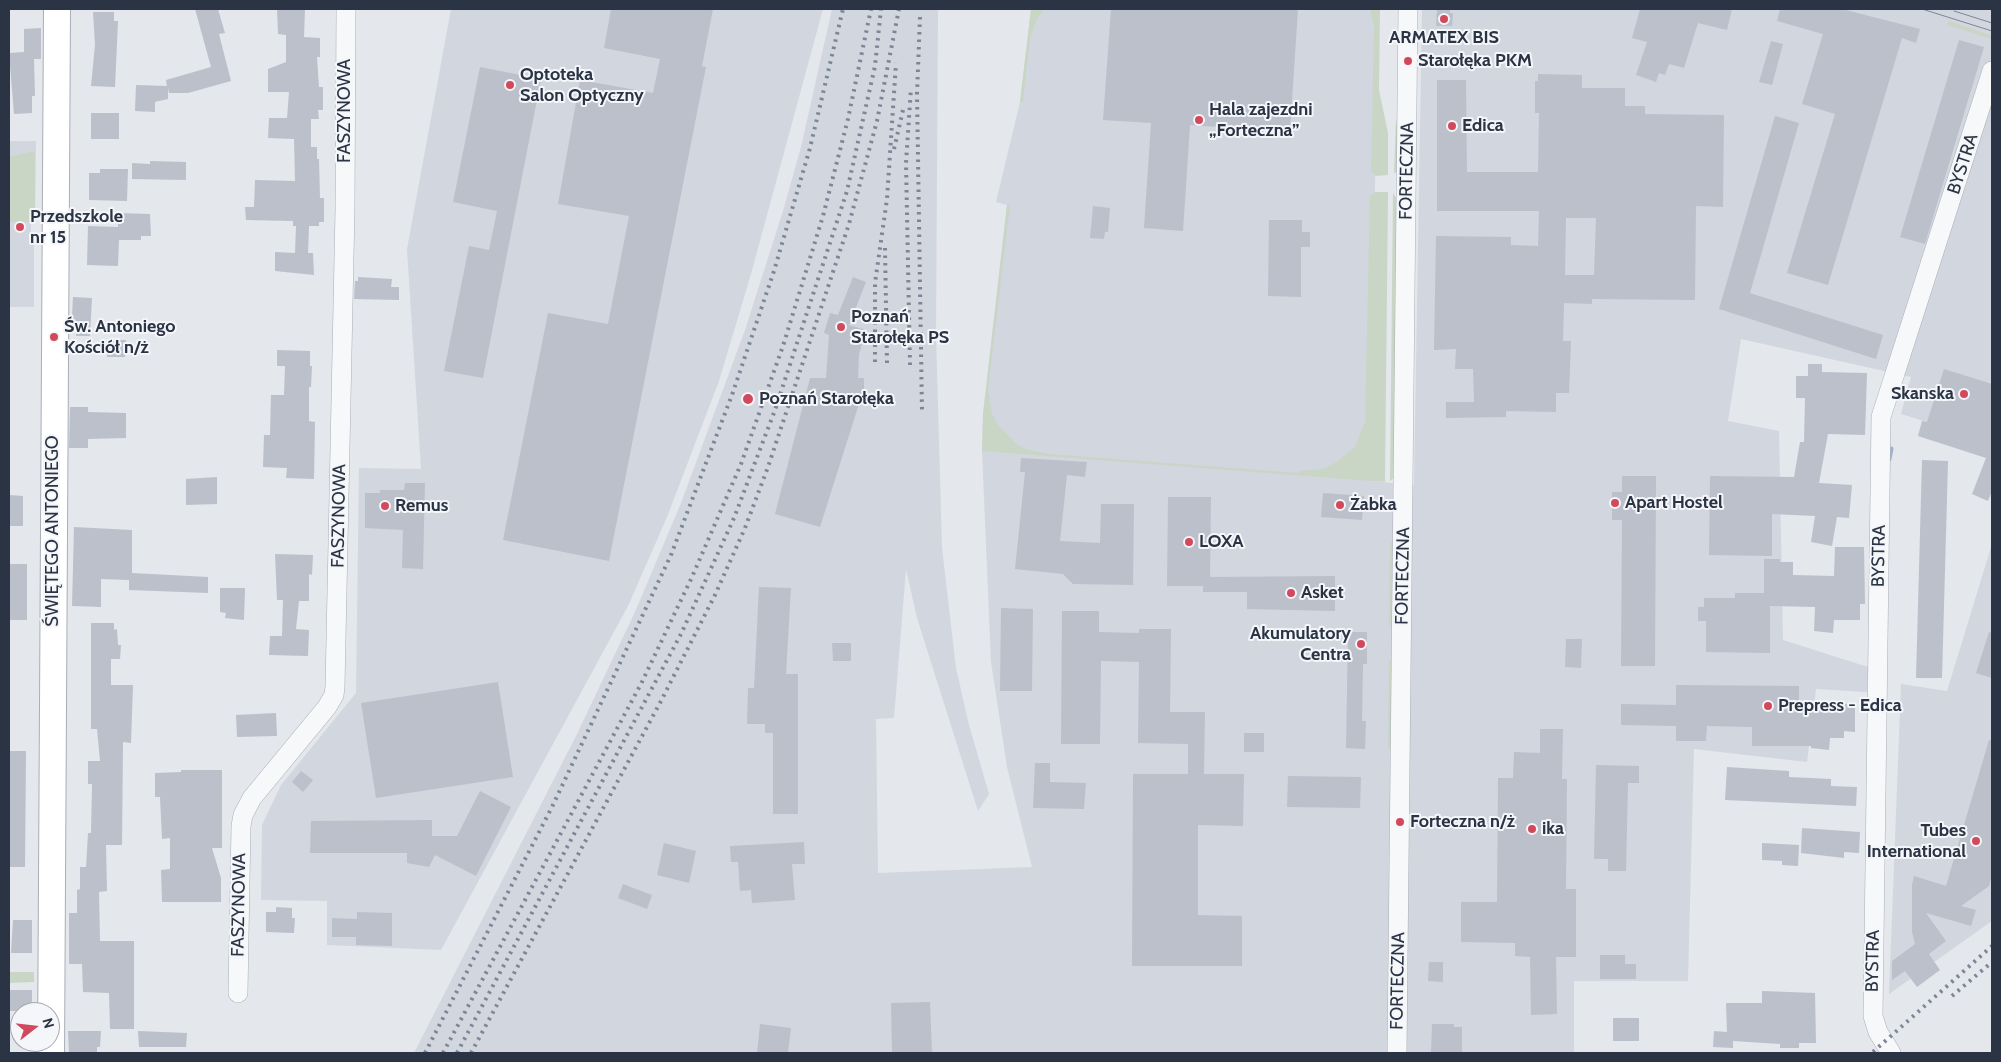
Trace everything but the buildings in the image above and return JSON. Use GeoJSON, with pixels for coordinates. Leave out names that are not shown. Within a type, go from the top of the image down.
{"type":"FeatureCollection","features":[{"type":"Feature","properties":{"kind":"street","name":"ŚWIĘTEGO ANTONIEGO"},"geometry":{"type":"LineString","coordinates":[[51,1053],[57,9]]}},
{"type":"Feature","properties":{"kind":"street","name":"FASZYNOWA"},"geometry":{"type":"LineString","coordinates":[[238,992],[241,826],[243,815],[252,798],[327,707],[334,696],[335,687],[345,209],[346,9]]}},
{"type":"Feature","properties":{"kind":"street","name":"FORTECZNA"},"geometry":{"type":"LineString","coordinates":[[1398,1053],[1408,9]]}},
{"type":"Feature","properties":{"kind":"street","name":"BYSTRA"},"geometry":{"type":"LineString","coordinates":[[1891,1053],[1878,1032],[1872,1016],[1881,417],[1992,71]]}},
{"type":"Feature","properties":{"kind":"shaded area"},"geometry":{"type":"Polygon","coordinates":[[[451,9],[823,9],[751,274],[719,381],[667,517],[628,606],[441,950],[327,945],[327,901],[261,900],[262,825],[281,785],[356,693],[359,468],[421,469],[407,249],[451,9]]]}},
{"type":"Feature","properties":{"kind":"shaded area"},"geometry":{"type":"Polygon","coordinates":[[[832,9],[938,9],[936,335],[942,548],[956,668],[969,725],[989,794],[978,811],[917,618],[906,569],[894,718],[876,719],[878,873],[1032,867],[1007,767],[991,662],[982,451],[983,414],[1007,205],[996,202],[1020,102],[1031,9],[1378,9],[1370,481],[1414,485],[1422,9],[1992,9],[1992,446],[1959,432],[1901,414],[1911,377],[1741,339],[1728,421],[1779,431],[1783,640],[1868,667],[1867,692],[1816,689],[1807,762],[1694,749],[1688,981],[1574,981],[1574,1053],[414,1053],[577,734],[635,612],[681,503],[745,330],[783,211],[801,147],[832,9]]]}},
{"type":"Feature","properties":{"kind":"shaded area","name":"Przedszkole nr 15"},"geometry":{"type":"Polygon","coordinates":[[[9,141],[36,141],[35,218],[31,222],[31,233],[34,237],[34,307],[9,307],[9,141]]]}},
{"type":"Feature","properties":{"kind":"shaded area"},"geometry":{"type":"Polygon","coordinates":[[[1992,544],[1992,921],[1889,994],[1901,684],[1947,691],[1992,544]]]}},
{"type":"Feature","properties":{"kind":"green space"},"geometry":{"type":"Polygon","coordinates":[[[1031,9],[1044,9],[1037,19],[1030,39],[1023,102],[1020,102],[1031,9]]]}},
{"type":"Feature","properties":{"kind":"green space"},"geometry":{"type":"Polygon","coordinates":[[[1370,9],[1380,9],[1379,90],[1388,133],[1388,175],[1376,176],[1371,171],[1374,27],[1370,9]]]}},
{"type":"Feature","properties":{"kind":"green space"},"geometry":{"type":"Polygon","coordinates":[[[1949,21],[1992,36],[1992,39],[1947,25],[1949,21]]]}},
{"type":"Feature","properties":{"kind":"green space"},"geometry":{"type":"Polygon","coordinates":[[[1396,119],[1399,171],[1394,173],[1396,119]]]}},
{"type":"Feature","properties":{"kind":"green space"},"geometry":{"type":"Polygon","coordinates":[[[35,151],[35,218],[31,222],[9,222],[9,157],[35,151]]]}},
{"type":"Feature","properties":{"kind":"green space"},"geometry":{"type":"Polygon","coordinates":[[[1375,192],[1388,192],[1385,482],[982,451],[983,414],[1007,205],[1010,205],[988,390],[992,414],[998,425],[1015,443],[1025,449],[1049,454],[1298,473],[1299,471],[1323,469],[1335,463],[1355,447],[1365,422],[1370,196],[1375,192]]]}},
{"type":"Feature","properties":{"kind":"green space"},"geometry":{"type":"Polygon","coordinates":[[[1393,193],[1397,199],[1395,477],[1390,481],[1393,193]]]}},
{"type":"Feature","properties":{"kind":"green space"},"geometry":{"type":"Polygon","coordinates":[[[1390,541],[1393,543],[1394,625],[1389,625],[1390,541]]]}},
{"type":"Feature","properties":{"kind":"green space"},"geometry":{"type":"Polygon","coordinates":[[[1389,660],[1393,660],[1393,746],[1388,750],[1389,660]]]}},
{"type":"Feature","properties":{"kind":"green space"},"geometry":{"type":"Polygon","coordinates":[[[9,972],[34,972],[34,982],[9,983],[9,972]]]}},
{"type":"Feature","properties":{"kind":"waterway"},"geometry":{"type":"LineString","coordinates":[[1889,459],[1891,449]]}},
{"type":"Feature","properties":{"kind":"tram line"},"geometry":{"type":"LineString","coordinates":[[1922,9],[1992,31]]}},
{"type":"Feature","properties":{"kind":"tram line"},"geometry":{"type":"LineString","coordinates":[[1954,11],[1992,23]]}},
{"type":"Feature","properties":{"kind":"railway"},"geometry":{"type":"LineString","coordinates":[[425,1053],[552,807],[671,555],[732,395],[774,271],[810,148],[843,9]]}},
{"type":"Feature","properties":{"kind":"railway"},"geometry":{"type":"LineString","coordinates":[[443,1053],[642,682],[692,577],[741,464],[783,346],[823,216],[848,119],[871,9]]}},
{"type":"Feature","properties":{"kind":"railway"},"geometry":{"type":"LineString","coordinates":[[457,1053],[681,634],[734,518],[775,410],[847,191],[875,66],[881,9]]}},
{"type":"Feature","properties":{"kind":"railway"},"geometry":{"type":"LineString","coordinates":[[471,1053],[661,701],[715,595],[745,528],[768,467],[849,224],[877,121],[899,9]]}},
{"type":"Feature","properties":{"kind":"railway"},"geometry":{"type":"LineString","coordinates":[[920,17],[917,94],[922,412]]}},
{"type":"Feature","properties":{"kind":"railway"},"geometry":{"type":"LineString","coordinates":[[875,362],[875,283],[887,199],[896,63]]}},
{"type":"Feature","properties":{"kind":"railway"},"geometry":{"type":"LineString","coordinates":[[910,365],[906,163],[911,88]]}},
{"type":"Feature","properties":{"kind":"railway"},"geometry":{"type":"LineString","coordinates":[[894,149],[903,110]]}},
{"type":"Feature","properties":{"kind":"railway"},"geometry":{"type":"LineString","coordinates":[[885,248],[887,363]]}},
{"type":"Feature","properties":{"kind":"railway"},"geometry":{"type":"LineString","coordinates":[[1873,1052],[1992,946]]}},
{"type":"Feature","properties":{"kind":"railway"},"geometry":{"type":"LineString","coordinates":[[1952,996],[1992,962]]}},
{"type":"Feature","properties":{"kind":"place","name":"ARMATEX BIS"},"geometry":{"type":"Point","coordinates":[1444,19]}},
{"type":"Feature","properties":{"kind":"place","name":"Starołęka PKM"},"geometry":{"type":"Point","coordinates":[1408,61]}},
{"type":"Feature","properties":{"kind":"place","name":"Optoteka Salon Optyczny"},"geometry":{"type":"Point","coordinates":[510,85]}},
{"type":"Feature","properties":{"kind":"place","name":"Hala zajezdni „Forteczna”"},"geometry":{"type":"Point","coordinates":[1199,120]}},
{"type":"Feature","properties":{"kind":"place","name":"Edica"},"geometry":{"type":"Point","coordinates":[1452,126]}},
{"type":"Feature","properties":{"kind":"place","name":"Przedszkole nr 15"},"geometry":{"type":"Point","coordinates":[20,227]}},
{"type":"Feature","properties":{"kind":"place","name":"Poznań Starołęka PS"},"geometry":{"type":"Point","coordinates":[841,327]}},
{"type":"Feature","properties":{"kind":"place","name":"Św. Antoniego Kościół n/ż"},"geometry":{"type":"Point","coordinates":[54,337]}},
{"type":"Feature","properties":{"kind":"place","name":"Skanska"},"geometry":{"type":"Point","coordinates":[1964,394]}},
{"type":"Feature","properties":{"kind":"place","name":"Poznań Starołęka"},"geometry":{"type":"Point","coordinates":[748,399]}},
{"type":"Feature","properties":{"kind":"place","name":"Apart Hostel"},"geometry":{"type":"Point","coordinates":[1615,503]}},
{"type":"Feature","properties":{"kind":"place","name":"Żabka"},"geometry":{"type":"Point","coordinates":[1340,505]}},
{"type":"Feature","properties":{"kind":"place","name":"Remus"},"geometry":{"type":"Point","coordinates":[385,506]}},
{"type":"Feature","properties":{"kind":"place","name":"LOXA"},"geometry":{"type":"Point","coordinates":[1189,542]}},
{"type":"Feature","properties":{"kind":"place","name":"Asket"},"geometry":{"type":"Point","coordinates":[1291,593]}},
{"type":"Feature","properties":{"kind":"place","name":"Akumulatory Centra"},"geometry":{"type":"Point","coordinates":[1361,644]}},
{"type":"Feature","properties":{"kind":"place","name":"Prepress - Edica"},"geometry":{"type":"Point","coordinates":[1768,706]}},
{"type":"Feature","properties":{"kind":"place","name":"Forteczna n/ż"},"geometry":{"type":"Point","coordinates":[1400,822]}},
{"type":"Feature","properties":{"kind":"place","name":"ika"},"geometry":{"type":"Point","coordinates":[1532,829]}},
{"type":"Feature","properties":{"kind":"place","name":"Tubes International"},"geometry":{"type":"Point","coordinates":[1976,841]}}]}
